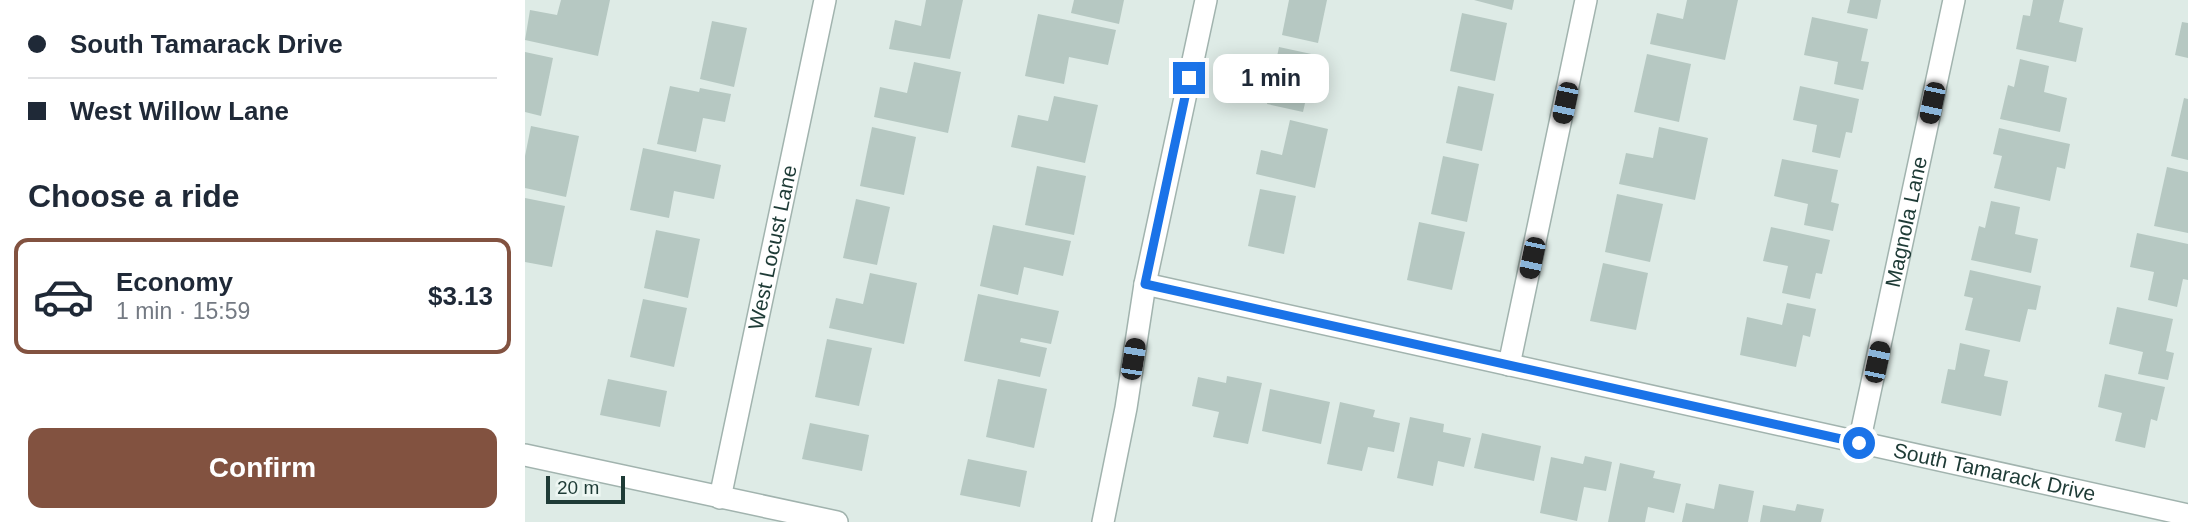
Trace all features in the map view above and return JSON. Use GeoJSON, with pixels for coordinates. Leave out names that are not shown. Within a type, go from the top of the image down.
{"type":"FeatureCollection","features":[{"type":"Feature","properties":{"kind":"street","name":"West Locust Lane"},"geometry":{"type":"LineString","coordinates":[[720,498],[825,0]]}},
{"type":"Feature","properties":{"kind":"street"},"geometry":{"type":"LineString","coordinates":[[1103,522],[1145,284],[1206,0]]}},
{"type":"Feature","properties":{"kind":"street"},"geometry":{"type":"LineString","coordinates":[[1509,365],[1586,0]]}},
{"type":"Feature","properties":{"kind":"street","name":"Magnola Lane"},"geometry":{"type":"LineString","coordinates":[[1859,443],[1954,0]]}},
{"type":"Feature","properties":{"kind":"street","name":"South Tamarack Drive"},"geometry":{"type":"LineString","coordinates":[[1145,284],[2188,515]]}},
{"type":"Feature","properties":{"kind":"street"},"geometry":{"type":"LineString","coordinates":[[525,456],[837,522]]}},
{"type":"Feature","properties":{"kind":"building"},"geometry":{"type":"Polygon","coordinates":[[[561,0],[610,0],[598,56],[525,40],[530,10],[557,15],[561,0]]]}},
{"type":"Feature","properties":{"kind":"building"},"geometry":{"type":"Polygon","coordinates":[[[926,0],[963,0],[950,59],[889,49],[895,20],[921,26],[926,0]]]}},
{"type":"Feature","properties":{"kind":"building"},"geometry":{"type":"Polygon","coordinates":[[[1074,0],[1124,0],[1119,24],[1071,13],[1074,0]]]}},
{"type":"Feature","properties":{"kind":"building"},"geometry":{"type":"Polygon","coordinates":[[[1289,0],[1327,0],[1318,43],[1282,35],[1289,0]]]}},
{"type":"Feature","properties":{"kind":"building"},"geometry":{"type":"Polygon","coordinates":[[[1474,0],[1514,0],[1512,10],[1474,0]]]}},
{"type":"Feature","properties":{"kind":"building"},"geometry":{"type":"Polygon","coordinates":[[[1687,0],[1738,0],[1725,60],[1650,44],[1657,13],[1683,19],[1687,0]]]}},
{"type":"Feature","properties":{"kind":"building"},"geometry":{"type":"Polygon","coordinates":[[[1850,0],[1881,0],[1877,19],[1847,13],[1850,0]]]}},
{"type":"Feature","properties":{"kind":"building"},"geometry":{"type":"Polygon","coordinates":[[[2033,0],[2064,0],[2059,22],[2083,28],[2076,62],[2016,49],[2023,15],[2030,16],[2033,0]]]}},
{"type":"Feature","properties":{"kind":"building"},"geometry":{"type":"Polygon","coordinates":[[[1462,13],[1507,23],[1495,81],[1450,71],[1462,13]]]}},
{"type":"Feature","properties":{"kind":"building"},"geometry":{"type":"Polygon","coordinates":[[[1038,14],[1116,30],[1108,65],[1069,57],[1064,84],[1025,76],[1038,14]]]}},
{"type":"Feature","properties":{"kind":"building"},"geometry":{"type":"Polygon","coordinates":[[[1812,17],[1868,29],[1861,61],[1869,62],[1863,90],[1834,84],[1838,62],[1804,55],[1812,17]]]}},
{"type":"Feature","properties":{"kind":"building"},"geometry":{"type":"Polygon","coordinates":[[[712,21],[747,28],[734,87],[700,79],[712,21]]]}},
{"type":"Feature","properties":{"kind":"building"},"geometry":{"type":"Polygon","coordinates":[[[2182,22],[2188,23],[2188,58],[2175,55],[2182,22]]]}},
{"type":"Feature","properties":{"kind":"building"},"geometry":{"type":"Polygon","coordinates":[[[1279,47],[1316,55],[1303,112],[1267,104],[1279,47]]]}},
{"type":"Feature","properties":{"kind":"building"},"geometry":{"type":"Polygon","coordinates":[[[525,52],[553,58],[541,116],[525,112],[525,52]]]}},
{"type":"Feature","properties":{"kind":"building"},"geometry":{"type":"Polygon","coordinates":[[[1647,54],[1691,64],[1679,122],[1634,112],[1647,54]]]}},
{"type":"Feature","properties":{"kind":"building"},"geometry":{"type":"Polygon","coordinates":[[[2020,59],[2049,66],[2044,92],[2067,98],[2060,132],[2000,119],[2008,85],[2014,87],[2020,59]]]}},
{"type":"Feature","properties":{"kind":"building"},"geometry":{"type":"Polygon","coordinates":[[[914,62],[961,72],[948,133],[874,117],[880,87],[907,93],[914,62]]]}},
{"type":"Feature","properties":{"kind":"building"},"geometry":{"type":"Polygon","coordinates":[[[670,86],[699,92],[700,88],[731,94],[725,122],[703,118],[696,152],[657,144],[670,86]]]}},
{"type":"Feature","properties":{"kind":"building"},"geometry":{"type":"Polygon","coordinates":[[[1458,86],[1494,94],[1482,151],[1446,143],[1458,86]]]}},
{"type":"Feature","properties":{"kind":"building"},"geometry":{"type":"Polygon","coordinates":[[[1800,86],[1859,99],[1852,133],[1846,132],[1840,158],[1812,152],[1817,125],[1793,120],[1800,86]]]}},
{"type":"Feature","properties":{"kind":"building"},"geometry":{"type":"Polygon","coordinates":[[[1054,96],[1098,105],[1085,163],[1011,147],[1018,115],[1048,121],[1054,96]]]}},
{"type":"Feature","properties":{"kind":"building"},"geometry":{"type":"Polygon","coordinates":[[[2184,98],[2188,99],[2188,160],[2171,156],[2184,98]]]}},
{"type":"Feature","properties":{"kind":"building"},"geometry":{"type":"Polygon","coordinates":[[[1290,120],[1328,129],[1315,188],[1256,174],[1261,150],[1282,155],[1290,120]]]}},
{"type":"Feature","properties":{"kind":"building"},"geometry":{"type":"Polygon","coordinates":[[[531,126],[579,136],[566,197],[525,188],[525,156],[531,126]]]}},
{"type":"Feature","properties":{"kind":"building"},"geometry":{"type":"Polygon","coordinates":[[[872,127],[916,137],[904,195],[860,186],[872,127]]]}},
{"type":"Feature","properties":{"kind":"building"},"geometry":{"type":"Polygon","coordinates":[[[1659,127],[1708,138],[1695,200],[1619,184],[1626,153],[1653,158],[1659,127]]]}},
{"type":"Feature","properties":{"kind":"building"},"geometry":{"type":"Polygon","coordinates":[[[1999,128],[2070,144],[2065,169],[2057,167],[2050,201],[1994,188],[2002,156],[1993,154],[1999,128]]]}},
{"type":"Feature","properties":{"kind":"building"},"geometry":{"type":"Polygon","coordinates":[[[643,148],[721,165],[714,199],[674,191],[669,218],[630,210],[643,148]]]}},
{"type":"Feature","properties":{"kind":"building"},"geometry":{"type":"Polygon","coordinates":[[[1443,156],[1479,164],[1467,222],[1431,214],[1443,156]]]}},
{"type":"Feature","properties":{"kind":"building"},"geometry":{"type":"Polygon","coordinates":[[[1782,159],[1838,170],[1831,202],[1839,204],[1833,231],[1804,225],[1808,204],[1774,196],[1782,159]]]}},
{"type":"Feature","properties":{"kind":"building"},"geometry":{"type":"Polygon","coordinates":[[[1037,166],[1086,176],[1074,235],[1025,225],[1037,166]]]}},
{"type":"Feature","properties":{"kind":"building"},"geometry":{"type":"Polygon","coordinates":[[[2167,167],[2188,172],[2188,233],[2154,226],[2167,167]]]}},
{"type":"Feature","properties":{"kind":"building"},"geometry":{"type":"Polygon","coordinates":[[[1260,189],[1296,196],[1284,254],[1248,246],[1260,189]]]}},
{"type":"Feature","properties":{"kind":"building"},"geometry":{"type":"Polygon","coordinates":[[[1617,194],[1663,204],[1650,262],[1605,252],[1617,194]]]}},
{"type":"Feature","properties":{"kind":"building"},"geometry":{"type":"Polygon","coordinates":[[[525,198],[565,206],[552,267],[525,262],[525,198]]]}},
{"type":"Feature","properties":{"kind":"building"},"geometry":{"type":"Polygon","coordinates":[[[856,199],[890,207],[877,265],[843,258],[856,199]]]}},
{"type":"Feature","properties":{"kind":"building"},"geometry":{"type":"Polygon","coordinates":[[[1991,201],[2020,207],[2015,234],[2038,239],[2031,273],[1971,260],[1979,226],[1985,228],[1991,201]]]}},
{"type":"Feature","properties":{"kind":"building"},"geometry":{"type":"Polygon","coordinates":[[[1419,222],[1465,232],[1452,290],[1407,280],[1419,222]]]}},
{"type":"Feature","properties":{"kind":"building"},"geometry":{"type":"Polygon","coordinates":[[[993,225],[1071,241],[1063,276],[1024,267],[1018,295],[980,286],[993,225]]]}},
{"type":"Feature","properties":{"kind":"building"},"geometry":{"type":"Polygon","coordinates":[[[1771,227],[1830,240],[1822,274],[1816,273],[1810,299],[1782,293],[1788,266],[1763,261],[1771,227]]]}},
{"type":"Feature","properties":{"kind":"building"},"geometry":{"type":"Polygon","coordinates":[[[656,230],[700,239],[688,298],[644,288],[656,230]]]}},
{"type":"Feature","properties":{"kind":"building"},"geometry":{"type":"Polygon","coordinates":[[[2137,233],[2188,244],[2188,280],[2183,279],[2177,307],[2148,300],[2154,272],[2130,267],[2137,233]]]}},
{"type":"Feature","properties":{"kind":"building"},"geometry":{"type":"Polygon","coordinates":[[[1603,263],[1648,273],[1636,330],[1590,321],[1603,263]]]}},
{"type":"Feature","properties":{"kind":"building"},"geometry":{"type":"Polygon","coordinates":[[[1970,270],[2041,286],[2036,310],[2028,309],[2020,342],[1965,330],[1973,298],[1964,296],[1970,270]]]}},
{"type":"Feature","properties":{"kind":"building"},"geometry":{"type":"Polygon","coordinates":[[[870,273],[917,283],[904,344],[829,328],[836,298],[863,304],[870,273]]]}},
{"type":"Feature","properties":{"kind":"building"},"geometry":{"type":"Polygon","coordinates":[[[978,294],[1059,311],[1051,344],[1021,338],[1020,342],[1047,348],[1040,377],[964,361],[978,294]]]}},
{"type":"Feature","properties":{"kind":"building"},"geometry":{"type":"Polygon","coordinates":[[[643,299],[687,308],[674,367],[630,357],[643,299]]]}},
{"type":"Feature","properties":{"kind":"building"},"geometry":{"type":"Polygon","coordinates":[[[1787,303],[1816,309],[1810,337],[1803,335],[1796,367],[1740,355],[1747,317],[1782,325],[1787,303]]]}},
{"type":"Feature","properties":{"kind":"building"},"geometry":{"type":"Polygon","coordinates":[[[2117,307],[2173,319],[2166,351],[2174,353],[2168,380],[2138,374],[2143,352],[2109,344],[2117,307]]]}},
{"type":"Feature","properties":{"kind":"building"},"geometry":{"type":"Polygon","coordinates":[[[827,339],[872,348],[859,406],[815,397],[827,339]]]}},
{"type":"Feature","properties":{"kind":"building"},"geometry":{"type":"Polygon","coordinates":[[[1960,343],[1990,350],[1984,376],[2008,381],[2001,416],[1941,403],[1948,369],[1955,370],[1960,343]]]}},
{"type":"Feature","properties":{"kind":"building"},"geometry":{"type":"Polygon","coordinates":[[[2105,374],[2165,387],[2157,421],[2151,419],[2145,448],[2115,441],[2122,413],[2098,407],[2105,374]]]}},
{"type":"Feature","properties":{"kind":"building"},"geometry":{"type":"Polygon","coordinates":[[[1227,376],[1262,383],[1248,444],[1213,437],[1219,412],[1192,406],[1198,377],[1226,383],[1227,376]]]}},
{"type":"Feature","properties":{"kind":"building"},"geometry":{"type":"Polygon","coordinates":[[[608,379],[667,391],[660,427],[600,415],[608,379]]]}},
{"type":"Feature","properties":{"kind":"building"},"geometry":{"type":"Polygon","coordinates":[[[998,379],[1047,389],[1034,448],[986,437],[998,379]]]}},
{"type":"Feature","properties":{"kind":"building"},"geometry":{"type":"Polygon","coordinates":[[[1270,389],[1330,402],[1321,444],[1262,431],[1270,389]]]}},
{"type":"Feature","properties":{"kind":"building"},"geometry":{"type":"Polygon","coordinates":[[[1340,402],[1375,410],[1373,417],[1400,423],[1394,452],[1368,447],[1362,471],[1327,464],[1340,402]]]}},
{"type":"Feature","properties":{"kind":"building"},"geometry":{"type":"Polygon","coordinates":[[[1410,417],[1444,424],[1443,432],[1471,438],[1464,467],[1438,461],[1433,486],[1397,478],[1410,417]]]}},
{"type":"Feature","properties":{"kind":"building"},"geometry":{"type":"Polygon","coordinates":[[[810,423],[869,435],[862,471],[802,459],[810,423]]]}},
{"type":"Feature","properties":{"kind":"building"},"geometry":{"type":"Polygon","coordinates":[[[1482,433],[1541,446],[1534,481],[1474,468],[1482,433]]]}},
{"type":"Feature","properties":{"kind":"building"},"geometry":{"type":"Polygon","coordinates":[[[1585,456],[1612,462],[1606,491],[1584,487],[1577,521],[1540,513],[1551,457],[1583,464],[1585,456]]]}},
{"type":"Feature","properties":{"kind":"building"},"geometry":{"type":"Polygon","coordinates":[[[968,459],[1027,471],[1020,507],[960,495],[968,459]]]}},
{"type":"Feature","properties":{"kind":"building"},"geometry":{"type":"Polygon","coordinates":[[[1620,463],[1655,471],[1653,478],[1681,484],[1674,513],[1648,507],[1645,522],[1608,522],[1620,463]]]}},
{"type":"Feature","properties":{"kind":"building"},"geometry":{"type":"Polygon","coordinates":[[[1719,484],[1754,491],[1748,522],[1682,522],[1686,503],[1714,509],[1719,484]]]}},
{"type":"Feature","properties":{"kind":"building"},"geometry":{"type":"Polygon","coordinates":[[[1797,504],[1824,509],[1821,522],[1760,522],[1763,505],[1795,511],[1797,504]]]}},
{"type":"Feature","properties":{"kind":"route"},"geometry":{"type":"LineString","coordinates":[[1189,78],[1145,284],[1859,443]]}}]}
